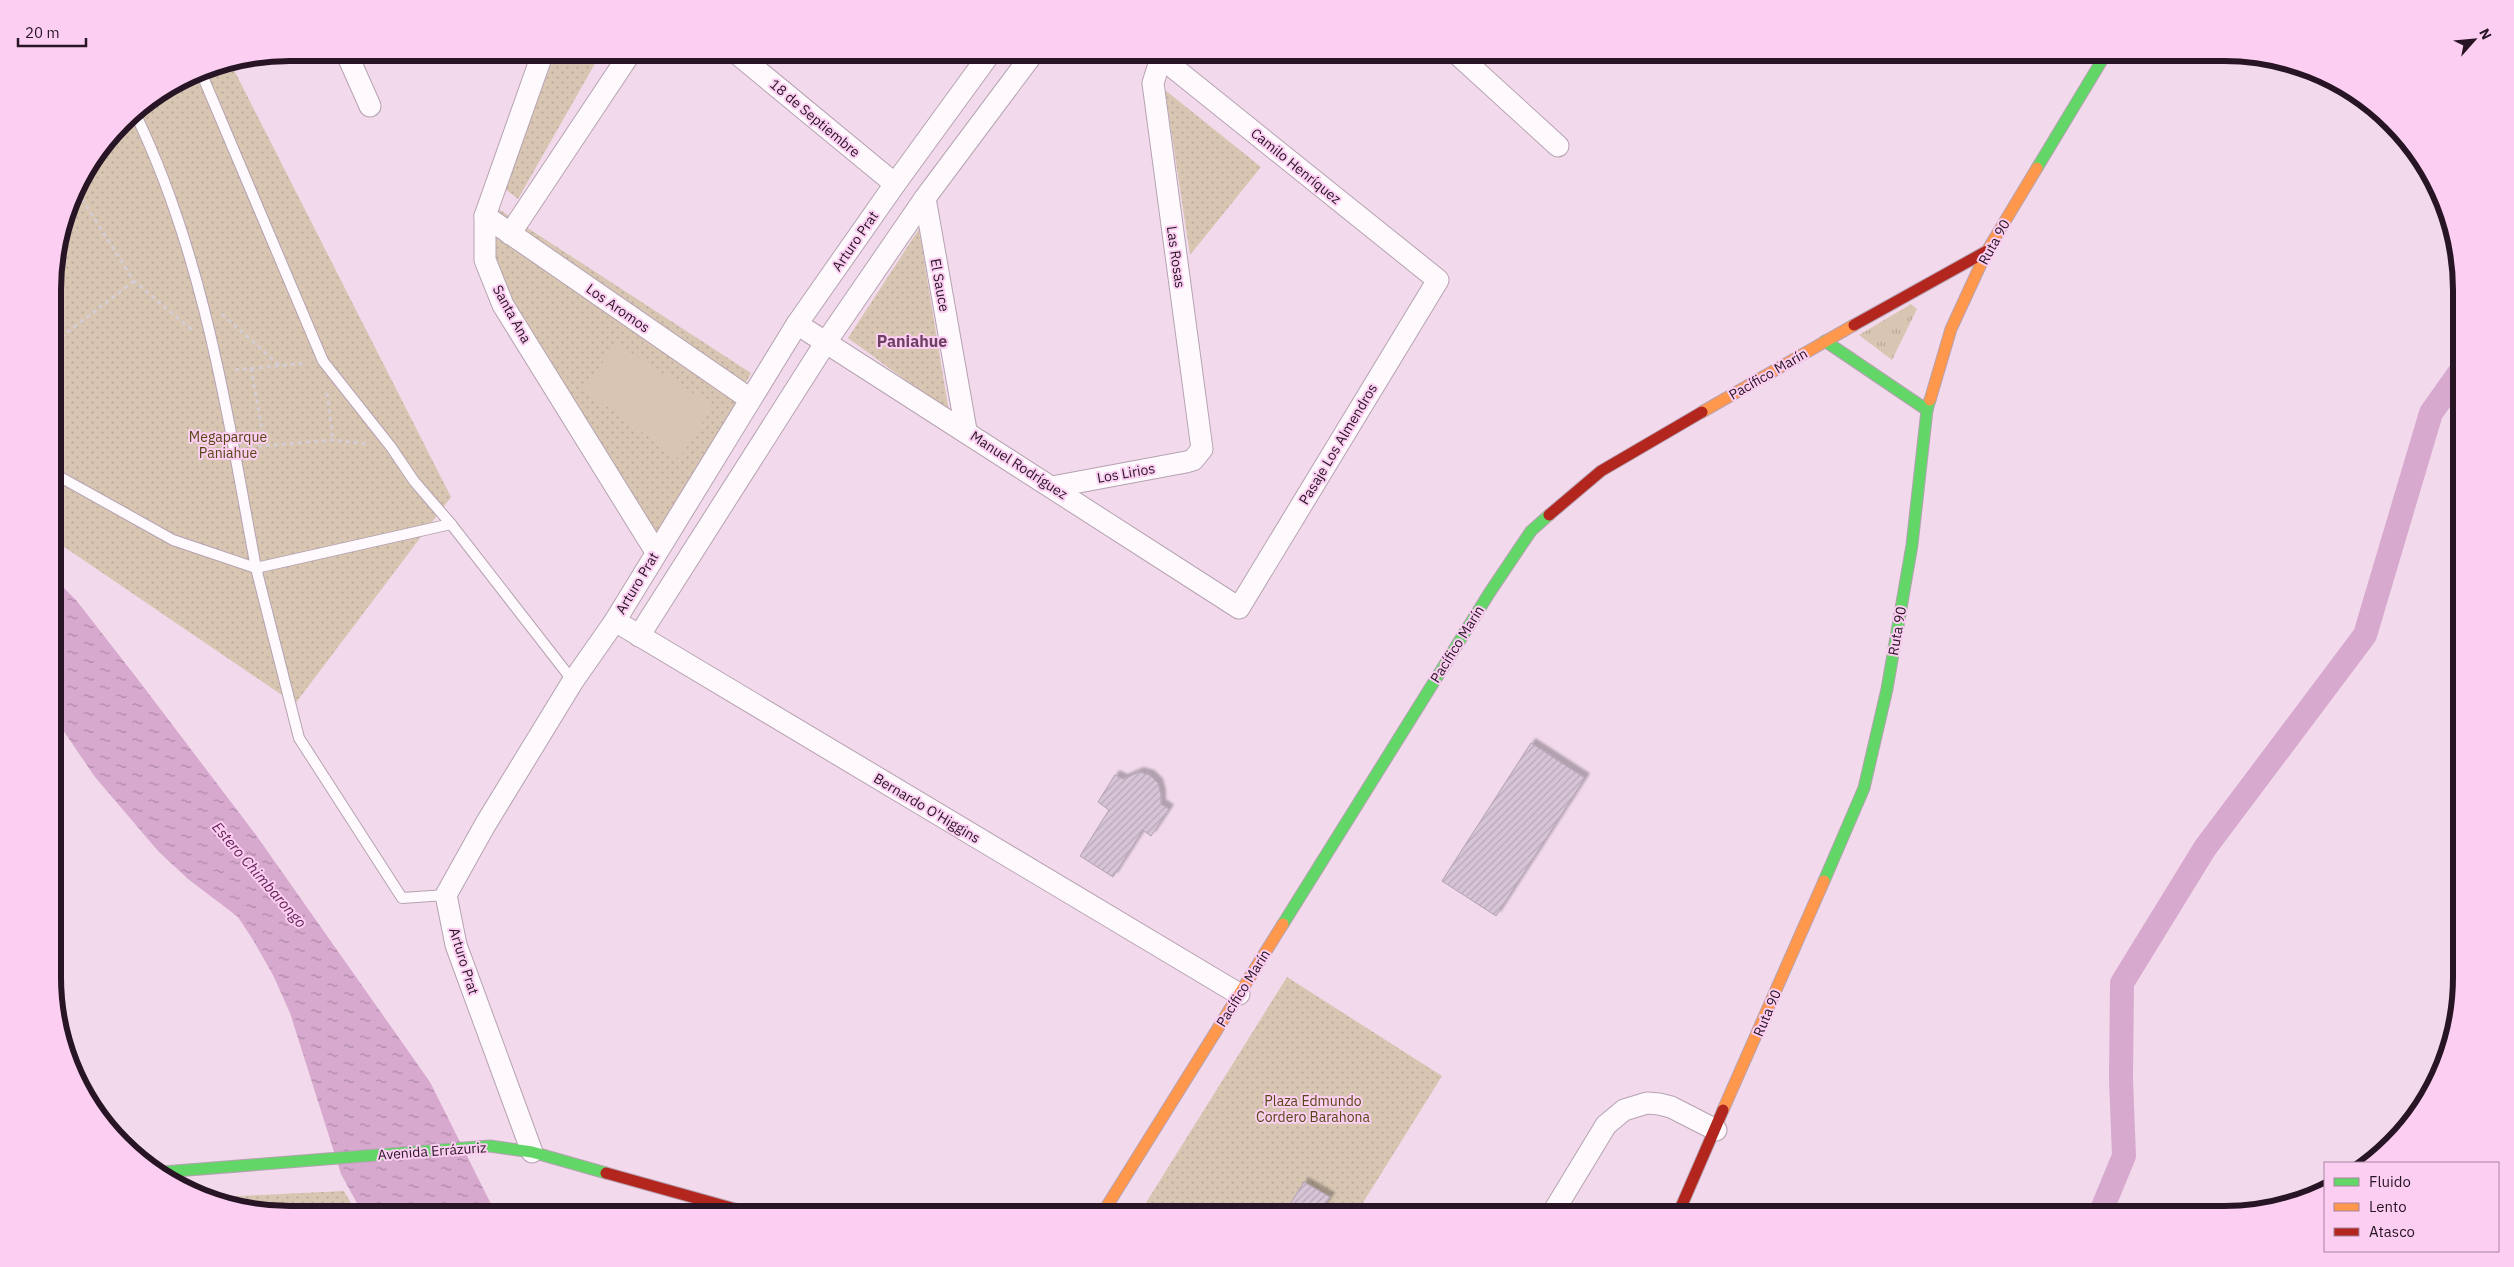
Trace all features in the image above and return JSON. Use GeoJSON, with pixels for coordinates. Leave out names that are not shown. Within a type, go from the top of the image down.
{"type":"FeatureCollection","features":[{"type":"Feature","properties":{"kind":"street"},"geometry":{"type":"LineString","coordinates":[[350,61],[370,106]]}},
{"type":"Feature","properties":{"kind":"street","name":"Santa Ana"},"geometry":{"type":"LineString","coordinates":[[540,61],[485,216],[485,260],[503,305],[656,552]]}},
{"type":"Feature","properties":{"kind":"street"},"geometry":{"type":"LineString","coordinates":[[510,234],[625,61]]}},
{"type":"Feature","properties":{"kind":"street","name":"18 de Septiembre"},"geometry":{"type":"LineString","coordinates":[[746,61],[895,184]]}},
{"type":"Feature","properties":{"kind":"street","name":"Arturo Prat"},"geometry":{"type":"LineString","coordinates":[[532,1152],[456,945],[446,895],[485,825],[573,681],[615,621],[797,324],[984,61]]}},
{"type":"Feature","properties":{"kind":"street","name":"Arturo Prat"},"geometry":{"type":"LineString","coordinates":[[639,636],[826,342],[925,198],[1027,61]]}},
{"type":"Feature","properties":{"kind":"street","name":"Las Rosas"},"geometry":{"type":"LineString","coordinates":[[1156,61],[1152,83],[1202,442],[1199,456]]}},
{"type":"Feature","properties":{"kind":"street","name":"Camilo Henríquez"},"geometry":{"type":"LineString","coordinates":[[1164,61],[1438,280]]}},
{"type":"Feature","properties":{"kind":"street"},"geometry":{"type":"LineString","coordinates":[[1465,61],[1558,146]]}},
{"type":"Feature","properties":{"kind":"street","name":"Ruta 90"},"geometry":{"type":"LineString","coordinates":[[1682,1206],[1864,788],[1887,690],[1912,546],[1927,410],[1951,329],[1987,251],[2102,61]]}},
{"type":"Feature","properties":{"kind":"street","name":"El Sauce"},"geometry":{"type":"LineString","coordinates":[[925,198],[966,430]]}},
{"type":"Feature","properties":{"kind":"street","name":"Los Aromos"},"geometry":{"type":"LineString","coordinates":[[485,216],[750,399]]}},
{"type":"Feature","properties":{"kind":"street","name":"Pacífico Marín"},"geometry":{"type":"LineString","coordinates":[[1107,1206],[1490,592],[1531,531],[1601,471],[1825,341],[1987,251]]}},
{"type":"Feature","properties":{"kind":"street","name":"Pasaje Los Almendros"},"geometry":{"type":"LineString","coordinates":[[1239,608],[1438,280]]}},
{"type":"Feature","properties":{"kind":"street","name":"Manuel Rodríguez"},"geometry":{"type":"LineString","coordinates":[[797,324],[966,430],[1239,608]]}},
{"type":"Feature","properties":{"kind":"street"},"geometry":{"type":"LineString","coordinates":[[1825,341],[1927,410]]}},
{"type":"Feature","properties":{"kind":"street","name":"Los Lirios"},"geometry":{"type":"LineString","coordinates":[[1052,487],[1186,462],[1199,456]]}},
{"type":"Feature","properties":{"kind":"street","name":"Bernardo O'Higgins"},"geometry":{"type":"LineString","coordinates":[[615,621],[1239,994]]}},
{"type":"Feature","properties":{"kind":"street"},"geometry":{"type":"LineString","coordinates":[[1557,1206],[1606,1125],[1624,1110],[1647,1103],[1659,1104],[1671,1107],[1716,1130]]}},
{"type":"Feature","properties":{"kind":"street","name":"Avenida Errázuriz"},"geometry":{"type":"LineString","coordinates":[[170,1172],[490,1146],[532,1152],[724,1206]]}},
{"type":"Feature","properties":{"kind":"lane"},"geometry":{"type":"LineString","coordinates":[[204,79],[323,362],[391,447],[414,481],[451,524],[573,681]]}},
{"type":"Feature","properties":{"kind":"lane"},"geometry":{"type":"LineString","coordinates":[[137,119],[171,201],[202,296],[219,372],[256,568],[299,738],[402,898],[446,895]]}},
{"type":"Feature","properties":{"kind":"lane"},"geometry":{"type":"LineString","coordinates":[[61,477],[173,540],[256,568],[451,524]]}},
{"type":"Feature","properties":{"kind":"path"},"geometry":{"type":"LineString","coordinates":[[80,200],[84,202],[134,280],[213,348]]}},
{"type":"Feature","properties":{"kind":"path"},"geometry":{"type":"LineString","coordinates":[[61,336],[134,280]]}},
{"type":"Feature","properties":{"kind":"path"},"geometry":{"type":"LineString","coordinates":[[202,296],[280,366]]}},
{"type":"Feature","properties":{"kind":"path"},"geometry":{"type":"LineString","coordinates":[[219,372],[323,362],[333,440]]}},
{"type":"Feature","properties":{"kind":"path"},"geometry":{"type":"LineString","coordinates":[[251,368],[265,446]]}},
{"type":"Feature","properties":{"kind":"path"},"geometry":{"type":"LineString","coordinates":[[234,449],[333,440],[391,447]]}},
{"type":"Feature","properties":{"kind":"green space"},"geometry":{"type":"Polygon","coordinates":[[[552,61],[596,61],[518,199],[505,189],[552,61]]]}},
{"type":"Feature","properties":{"kind":"green space","name":"Megaparque Paniahue"},"geometry":{"type":"Polygon","coordinates":[[[233,69],[451,497],[295,704],[61,545],[61,290],[63,260],[73,217],[85,189],[100,163],[128,128],[176,92],[217,73],[233,69]]]}},
{"type":"Feature","properties":{"kind":"green space"},"geometry":{"type":"Polygon","coordinates":[[[1165,90],[1261,167],[1190,255],[1165,90]]]}},
{"type":"Feature","properties":{"kind":"green space"},"geometry":{"type":"Polygon","coordinates":[[[483,199],[751,373],[656,552],[503,305],[483,199]]]}},
{"type":"Feature","properties":{"kind":"green space"},"geometry":{"type":"Polygon","coordinates":[[[919,229],[949,412],[848,338],[919,229]]]}},
{"type":"Feature","properties":{"kind":"green space"},"geometry":{"type":"Polygon","coordinates":[[[1911,304],[1917,309],[1892,360],[1859,335],[1911,304]]]}},
{"type":"Feature","properties":{"kind":"green space"},"geometry":{"type":"Polygon","coordinates":[[[616,343],[713,406],[679,459],[584,390],[616,343]]]}},
{"type":"Feature","properties":{"kind":"green space","name":"Plaza Edmundo Cordero Barahona"},"geometry":{"type":"Polygon","coordinates":[[[1287,977],[1442,1076],[1361,1206],[1144,1206],[1287,977]]]}},
{"type":"Feature","properties":{"kind":"green space"},"geometry":{"type":"Polygon","coordinates":[[[344,1191],[352,1206],[260,1204],[226,1197],[344,1191]]]}},
{"type":"Feature","properties":{"kind":"water","name":"Estero Chimbarongo"},"geometry":{"type":"Polygon","coordinates":[[[61,585],[76,600],[256,835],[430,1082],[492,1206],[359,1206],[341,1174],[290,1013],[273,975],[253,940],[238,917],[188,879],[158,851],[95,777],[61,727],[61,585]]]}},
{"type":"Feature","properties":{"kind":"building"},"geometry":{"type":"Polygon","coordinates":[[[1531,743],[1585,778],[1496,916],[1442,881],[1531,743]]]}},
{"type":"Feature","properties":{"kind":"building"},"geometry":{"type":"Polygon","coordinates":[[[1139,772],[1150,775],[1158,783],[1161,804],[1169,809],[1151,836],[1143,830],[1113,877],[1080,856],[1109,810],[1098,802],[1115,775],[1123,779],[1139,772]]]}},
{"type":"Feature","properties":{"kind":"building"},"geometry":{"type":"Polygon","coordinates":[[[1304,1182],[1330,1197],[1324,1206],[1289,1206],[1304,1182]]]}},
{"type":"Feature","properties":{"kind":"waterway"},"geometry":{"type":"LineString","coordinates":[[2103,1206],[2124,1156],[2121,1079],[2122,983],[2205,848],[2365,635],[2431,413],[2453,382]]}},
{"type":"Feature","properties":{"kind":"traffic: fast"},"geometry":{"type":"LineString","coordinates":[[2037,168],[2102,61]]}},
{"type":"Feature","properties":{"kind":"traffic: fast"},"geometry":{"type":"LineString","coordinates":[[1825,341],[1927,410]]}},
{"type":"Feature","properties":{"kind":"traffic: fast"},"geometry":{"type":"LineString","coordinates":[[1824,881],[1864,788],[1887,689],[1912,545],[1927,410],[1930,400]]}},
{"type":"Feature","properties":{"kind":"traffic: fast"},"geometry":{"type":"LineString","coordinates":[[1283,924],[1490,592],[1531,531],[1549,515]]}},
{"type":"Feature","properties":{"kind":"traffic: fast"},"geometry":{"type":"LineString","coordinates":[[170,1171],[490,1146],[532,1152],[606,1173]]}},
{"type":"Feature","properties":{"kind":"traffic: slow"},"geometry":{"type":"LineString","coordinates":[[1930,400],[1951,329],[1987,251],[2037,168]]}},
{"type":"Feature","properties":{"kind":"traffic: slow"},"geometry":{"type":"LineString","coordinates":[[1702,412],[1854,325]]}},
{"type":"Feature","properties":{"kind":"traffic: slow"},"geometry":{"type":"LineString","coordinates":[[1723,1110],[1824,881]]}},
{"type":"Feature","properties":{"kind":"traffic: slow"},"geometry":{"type":"LineString","coordinates":[[1107,1206],[1283,924]]}},
{"type":"Feature","properties":{"kind":"traffic: jam"},"geometry":{"type":"LineString","coordinates":[[1854,325],[1987,251]]}},
{"type":"Feature","properties":{"kind":"traffic: jam"},"geometry":{"type":"LineString","coordinates":[[1549,515],[1601,471],[1702,412]]}},
{"type":"Feature","properties":{"kind":"traffic: jam"},"geometry":{"type":"LineString","coordinates":[[1681,1206],[1723,1110]]}},
{"type":"Feature","properties":{"kind":"traffic: jam"},"geometry":{"type":"LineString","coordinates":[[606,1173],[724,1206]]}},
{"type":"Feature","properties":{"kind":"district","name":"Paniahue"},"geometry":{"type":"Point","coordinates":[912,341]}}]}
